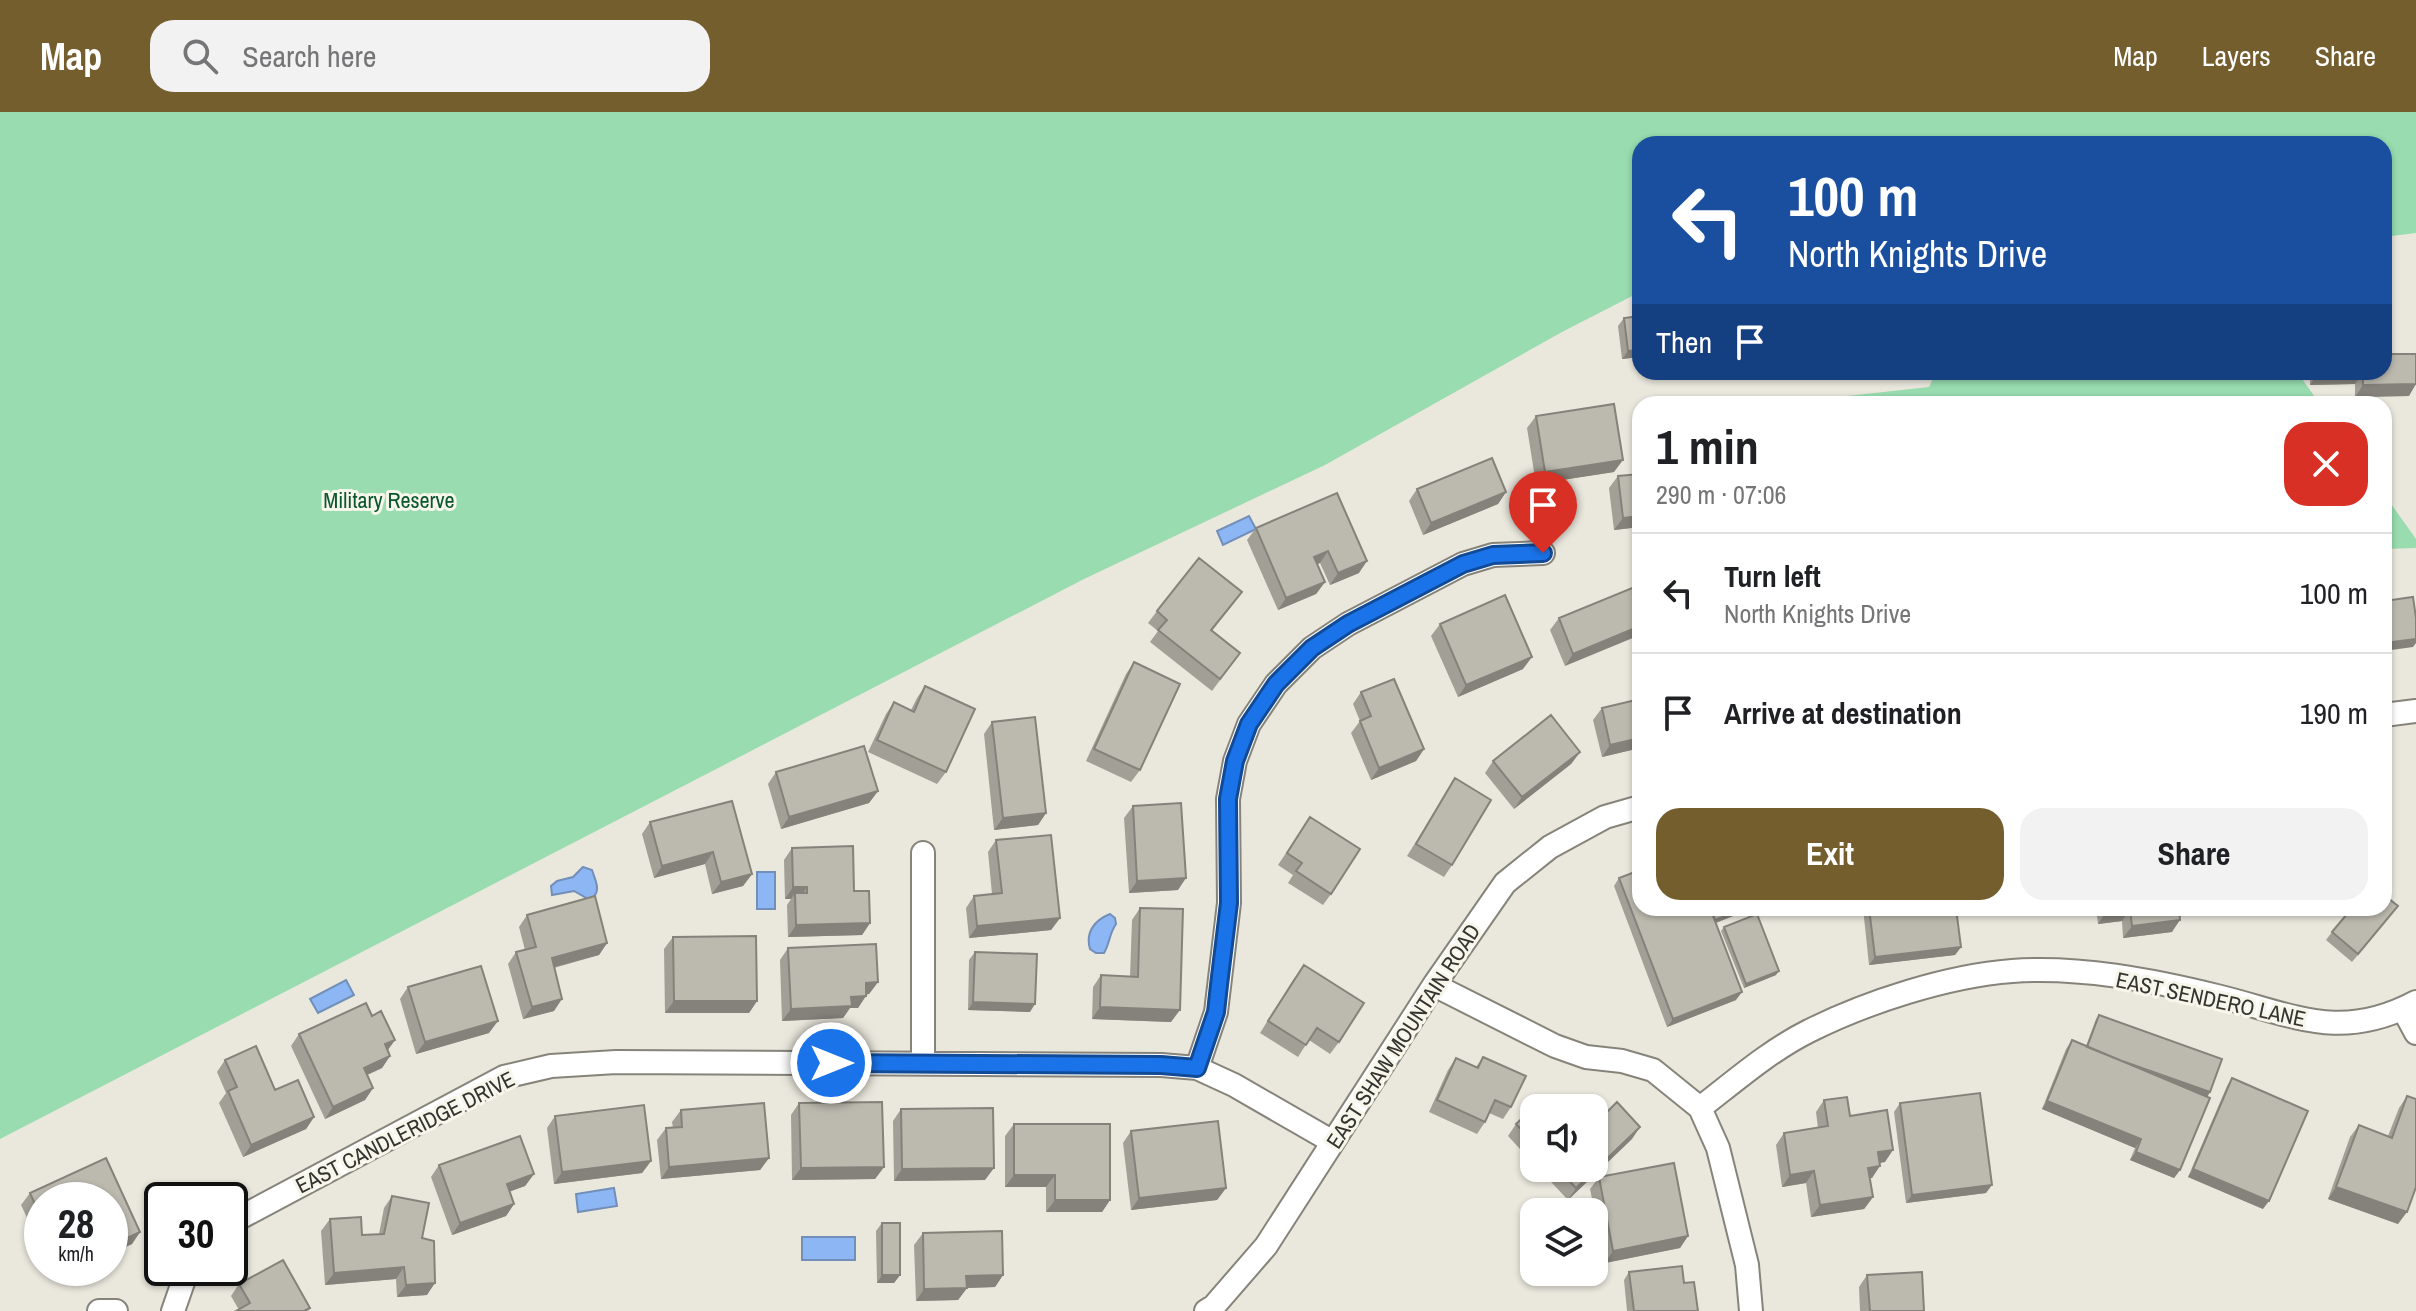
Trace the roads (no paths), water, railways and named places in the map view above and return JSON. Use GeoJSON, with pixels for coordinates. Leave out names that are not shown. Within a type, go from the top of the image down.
{"type":"FeatureCollection","features":[{"type":"Feature","properties":{"kind":"street"},"geometry":{"type":"LineString","coordinates":[[1197,1068],[1216,1012],[1229,903],[1228,799],[1235,761],[1249,724],[1276,684],[1312,648],[1348,624],[1463,564],[1493,555],[1543,553]]}},
{"type":"Feature","properties":{"kind":"street"},"geometry":{"type":"LineString","coordinates":[[2392,714],[2416,711]]}},
{"type":"Feature","properties":{"kind":"street","name":"EAST SHAW MOUNTAIN ROAD"},"geometry":{"type":"LineString","coordinates":[[1206,1311],[1214,1306],[1266,1246],[1434,985],[1505,883],[1550,847],[1605,817],[1632,809]]}},
{"type":"Feature","properties":{"kind":"street"},"geometry":{"type":"LineString","coordinates":[[923,853],[923,1063]]}},
{"type":"Feature","properties":{"kind":"street","name":"EAST SENDERO LANE"},"geometry":{"type":"LineString","coordinates":[[1700,1108],[1764,1058],[1809,1031],[1872,1005],[1945,983],[2010,971],[2047,970],[2116,976],[2217,996],[2327,1024],[2364,1021],[2409,1006]]}},
{"type":"Feature","properties":{"kind":"street"},"geometry":{"type":"LineString","coordinates":[[1434,985],[1555,1046],[1586,1057],[1622,1061],[1653,1070],[1700,1108],[1718,1148],[1747,1265],[1751,1311]]}},
{"type":"Feature","properties":{"kind":"street"},"geometry":{"type":"LineString","coordinates":[[2409,1006],[2416,1033]]}},
{"type":"Feature","properties":{"kind":"street","name":"EAST CANDLERIDGE DRIVE"},"geometry":{"type":"LineString","coordinates":[[248,1213],[504,1077],[551,1066],[616,1062],[1161,1065],[1197,1068],[1234,1085],[1333,1142]]}},
{"type":"Feature","properties":{"kind":"street"},"geometry":{"type":"LineString","coordinates":[[173,1311],[182,1286]]}},
{"type":"Feature","properties":{"kind":"street"},"geometry":{"type":"LineString","coordinates":[[99,1311],[116,1311]]}},
{"type":"Feature","properties":{"kind":"water"},"geometry":{"type":"Polygon","coordinates":[[[1249,516],[1256,529],[1223,545],[1217,531],[1249,516]]]}},
{"type":"Feature","properties":{"kind":"water"},"geometry":{"type":"Polygon","coordinates":[[[583,867],[592,870],[597,886],[594,897],[590,900],[574,891],[552,895],[551,886],[573,877],[583,867]]]}},
{"type":"Feature","properties":{"kind":"water"},"geometry":{"type":"Polygon","coordinates":[[[757,872],[775,872],[775,909],[757,909],[757,872]]]}},
{"type":"Feature","properties":{"kind":"water"},"geometry":{"type":"Polygon","coordinates":[[[1110,914],[1116,924],[1104,953],[1096,953],[1090,949],[1090,932],[1096,923],[1110,914]]]}},
{"type":"Feature","properties":{"kind":"water"},"geometry":{"type":"Polygon","coordinates":[[[346,980],[354,995],[318,1013],[310,999],[346,980]]]}},
{"type":"Feature","properties":{"kind":"water"},"geometry":{"type":"Polygon","coordinates":[[[614,1188],[617,1206],[578,1212],[576,1194],[614,1188]]]}},
{"type":"Feature","properties":{"kind":"water"},"geometry":{"type":"Polygon","coordinates":[[[802,1237],[855,1237],[855,1260],[802,1260],[802,1237]]]}},
{"type":"Feature","properties":{"kind":"park label","name":"Military Reserve"},"geometry":{"type":"Point","coordinates":[389,500]}}]}
